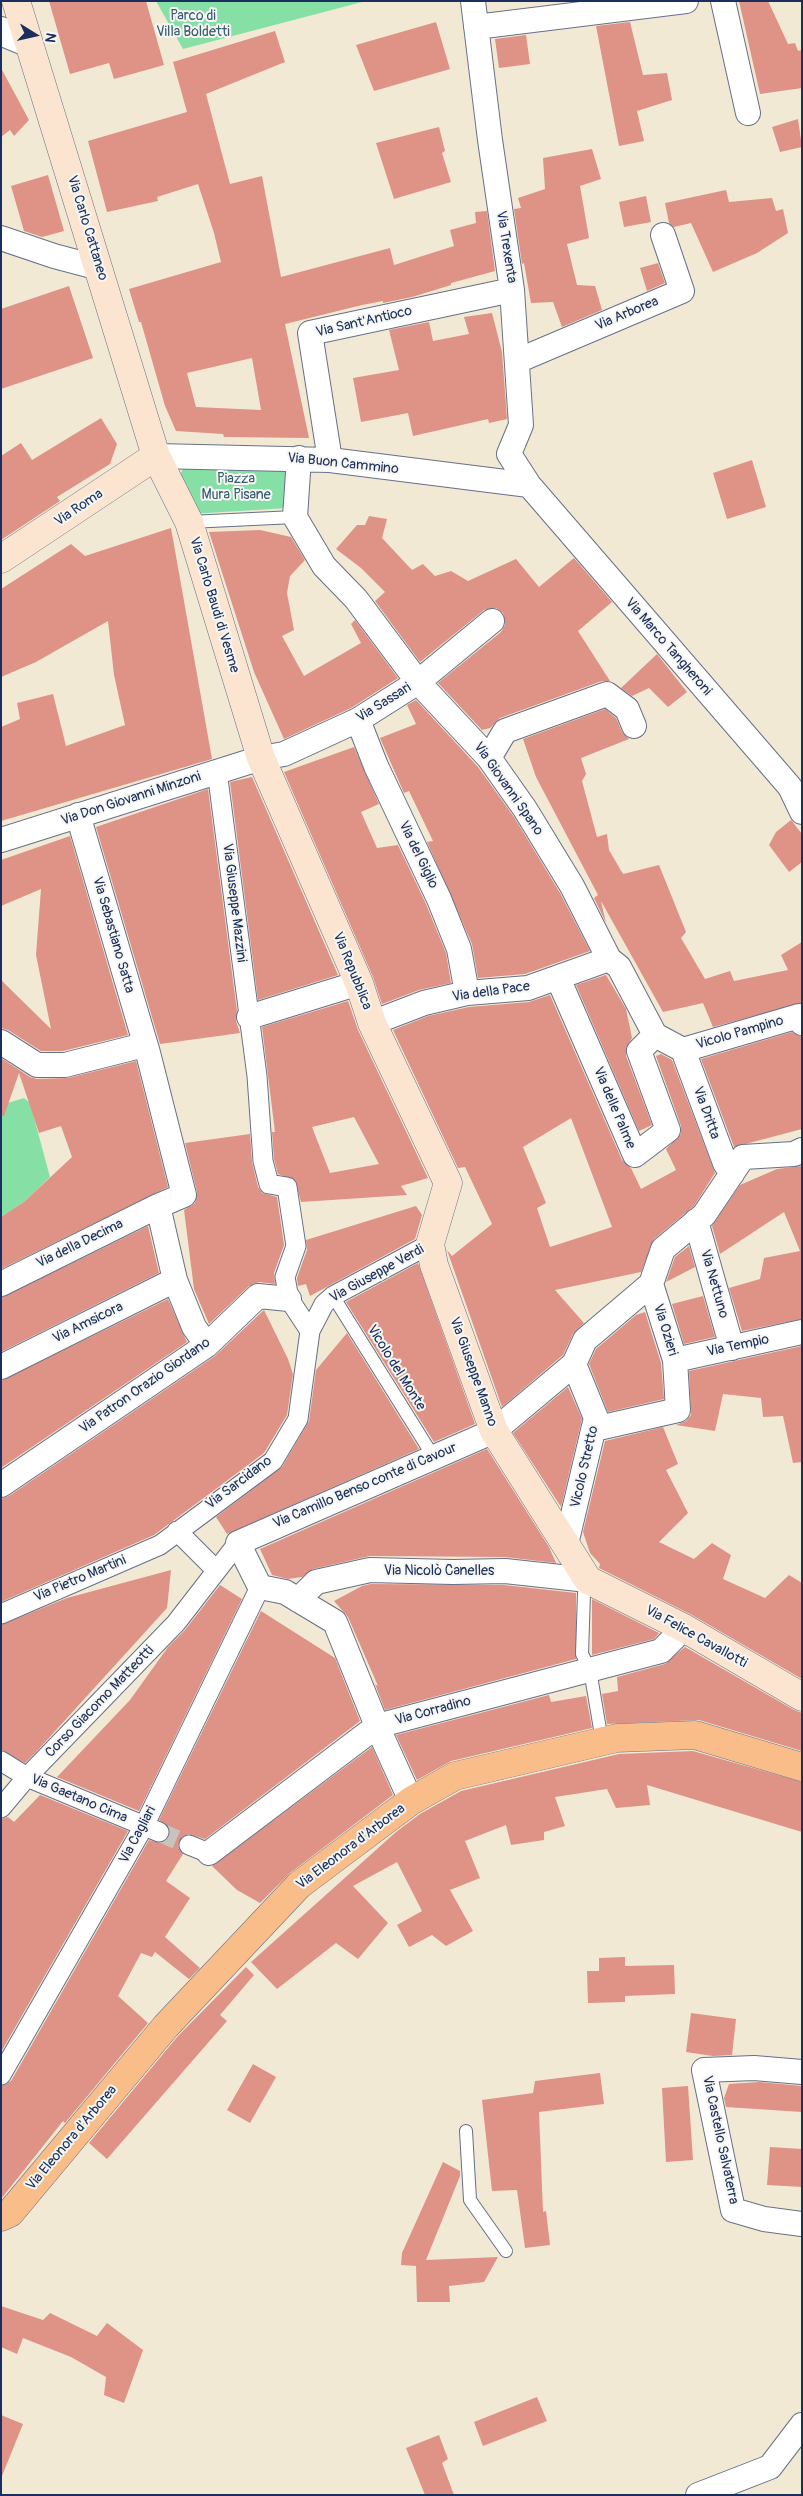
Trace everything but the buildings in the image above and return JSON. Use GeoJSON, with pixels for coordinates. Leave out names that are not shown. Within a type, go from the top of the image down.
{"type":"FeatureCollection","features":[{"type":"Feature","properties":{"kind":"main road","name":"Via Carlo Cattaneo"},"geometry":{"type":"LineString","coordinates":[[16,1],[156,456]]}},
{"type":"Feature","properties":{"kind":"main road","name":"Via Carlo Baudi di Vesme"},"geometry":{"type":"LineString","coordinates":[[156,456],[189,522],[261,758]]}},
{"type":"Feature","properties":{"kind":"main road","name":"Via Roma"},"geometry":{"type":"LineString","coordinates":[[1,559],[156,456]]}},
{"type":"Feature","properties":{"kind":"main road","name":"Via Repubblica"},"geometry":{"type":"LineString","coordinates":[[261,758],[359,983],[372,1023],[448,1183],[430,1244]]}},
{"type":"Feature","properties":{"kind":"main road","name":"Via Giuseppe Manno"},"geometry":{"type":"LineString","coordinates":[[430,1244],[434,1265],[494,1430],[588,1580]]}},
{"type":"Feature","properties":{"kind":"main road","name":"Via Felice Cavallotti"},"geometry":{"type":"LineString","coordinates":[[588,1580],[684,1628],[802,1697]]}},
{"type":"Feature","properties":{"kind":"main road","name":"Via Eleonora d'Arborea"},"geometry":{"type":"LineString","coordinates":[[1,2217],[10,2212],[166,2026],[299,1885],[411,1801],[455,1776],[618,1738],[695,1735],[802,1767]]}},
{"type":"Feature","properties":{"kind":"street","name":"Via Trexenta"},"geometry":{"type":"LineString","coordinates":[[473,1],[490,140],[512,290],[521,424],[509,454],[529,485]]}},
{"type":"Feature","properties":{"kind":"street"},"geometry":{"type":"LineString","coordinates":[[476,27],[686,1]]}},
{"type":"Feature","properties":{"kind":"street"},"geometry":{"type":"LineString","coordinates":[[723,1],[748,113]]}},
{"type":"Feature","properties":{"kind":"street"},"geometry":{"type":"LineString","coordinates":[[1,29],[7,36],[29,45]]}},
{"type":"Feature","properties":{"kind":"street","name":"Via Arborea"},"geometry":{"type":"LineString","coordinates":[[517,361],[682,291],[663,235]]}},
{"type":"Feature","properties":{"kind":"street"},"geometry":{"type":"LineString","coordinates":[[1,238],[54,256],[99,268]]}},
{"type":"Feature","properties":{"kind":"street","name":"Via Sant'Antioco"},"geometry":{"type":"LineString","coordinates":[[330,460],[310,333],[512,290]]}},
{"type":"Feature","properties":{"kind":"street","name":"Via Buon Cammino"},"geometry":{"type":"LineString","coordinates":[[156,456],[330,460],[529,485]]}},
{"type":"Feature","properties":{"kind":"street"},"geometry":{"type":"LineString","coordinates":[[295,517],[299,458]]}},
{"type":"Feature","properties":{"kind":"street","name":"Via Marco Tangheroni"},"geometry":{"type":"LineString","coordinates":[[529,485],[790,787],[802,812]]}},
{"type":"Feature","properties":{"kind":"street","name":"Via Giovanni Spano"},"geometry":{"type":"LineString","coordinates":[[295,517],[324,566],[356,599],[418,682],[489,758],[525,809],[568,878],[610,959],[619,967],[655,1035]]}},
{"type":"Feature","properties":{"kind":"street","name":"Via Sassari"},"geometry":{"type":"LineString","coordinates":[[261,758],[284,754],[358,720],[418,682],[492,621]]}},
{"type":"Feature","properties":{"kind":"street"},"geometry":{"type":"LineString","coordinates":[[489,758],[505,731],[607,694],[627,709],[634,726]]}},
{"type":"Feature","properties":{"kind":"street","name":"Via del Giglio"},"geometry":{"type":"LineString","coordinates":[[358,720],[376,766],[439,899],[459,949],[467,993]]}},
{"type":"Feature","properties":{"kind":"street","name":"Via Don Giovanni Minzoni"},"geometry":{"type":"LineString","coordinates":[[1,840],[261,758]]}},
{"type":"Feature","properties":{"kind":"street","name":"Via Giuseppe Mazzini"},"geometry":{"type":"LineString","coordinates":[[217,771],[250,1026],[263,1161],[269,1184],[287,1187],[296,1246],[286,1276],[289,1299]]}},
{"type":"Feature","properties":{"kind":"street","name":"Via Sebastiano Satta"},"geometry":{"type":"LineString","coordinates":[[78,816],[146,1049],[169,1136]]}},
{"type":"Feature","properties":{"kind":"street","name":"Via della Pace"},"geometry":{"type":"LineString","coordinates":[[372,1023],[424,1003],[467,993],[519,989],[558,978],[610,959]]}},
{"type":"Feature","properties":{"kind":"street","name":"Via delle Palme"},"geometry":{"type":"LineString","coordinates":[[558,978],[634,1155],[668,1130],[639,1051],[655,1035]]}},
{"type":"Feature","properties":{"kind":"street"},"geometry":{"type":"LineString","coordinates":[[250,1026],[359,983]]}},
{"type":"Feature","properties":{"kind":"street","name":"Vicolo Pampino"},"geometry":{"type":"LineString","coordinates":[[655,1035],[683,1050],[800,1019]]}},
{"type":"Feature","properties":{"kind":"street"},"geometry":{"type":"LineString","coordinates":[[1,1042],[37,1065],[65,1065],[146,1049]]}},
{"type":"Feature","properties":{"kind":"street","name":"Via Dritta"},"geometry":{"type":"LineString","coordinates":[[683,1050],[725,1163],[732,1174]]}},
{"type":"Feature","properties":{"kind":"street","name":"Via della Decima"},"geometry":{"type":"LineString","coordinates":[[1,1284],[184,1195],[169,1136]]}},
{"type":"Feature","properties":{"kind":"street"},"geometry":{"type":"LineString","coordinates":[[574,1364],[585,1340],[651,1284],[663,1249],[704,1214],[743,1157],[799,1157]]}},
{"type":"Feature","properties":{"kind":"street"},"geometry":{"type":"LineString","coordinates":[[158,1206],[174,1280],[194,1327],[207,1345]]}},
{"type":"Feature","properties":{"kind":"street","name":"Via Nettuno"},"geometry":{"type":"LineString","coordinates":[[696,1221],[732,1348]]}},
{"type":"Feature","properties":{"kind":"street","name":"Via Giuseppe Verdi"},"geometry":{"type":"LineString","coordinates":[[329,1300],[430,1244]]}},
{"type":"Feature","properties":{"kind":"street","name":"Via Amsicora"},"geometry":{"type":"LineString","coordinates":[[1,1367],[174,1280]]}},
{"type":"Feature","properties":{"kind":"street","name":"Via Ozieri"},"geometry":{"type":"LineString","coordinates":[[594,1430],[678,1410],[675,1360],[651,1284]]}},
{"type":"Feature","properties":{"kind":"street","name":"Via Patron Orazio Giordano"},"geometry":{"type":"LineString","coordinates":[[1,1485],[207,1345],[258,1296],[289,1299]]}},
{"type":"Feature","properties":{"kind":"street"},"geometry":{"type":"LineString","coordinates":[[289,1299],[310,1331]]}},
{"type":"Feature","properties":{"kind":"street","name":"Via Sarcidano"},"geometry":{"type":"LineString","coordinates":[[160,1545],[273,1461],[298,1419],[310,1331],[329,1300]]}},
{"type":"Feature","properties":{"kind":"street","name":"Via Tempio"},"geometry":{"type":"LineString","coordinates":[[675,1360],[802,1332]]}},
{"type":"Feature","properties":{"kind":"street","name":"Via Camillo Benso conte di Cavour"},"geometry":{"type":"LineString","coordinates":[[238,1543],[494,1430],[574,1364]]}},
{"type":"Feature","properties":{"kind":"street","name":"Vicolo Stretto"},"geometry":{"type":"LineString","coordinates":[[566,1544],[596,1418],[574,1364]]}},
{"type":"Feature","properties":{"kind":"street"},"geometry":{"type":"LineString","coordinates":[[177,1531],[216,1570]]}},
{"type":"Feature","properties":{"kind":"street"},"geometry":{"type":"LineString","coordinates":[[238,1543],[260,1587],[285,1592],[335,1622],[377,1726],[411,1801]]}},
{"type":"Feature","properties":{"kind":"street","name":"Corso Giacomo Matteotti"},"geometry":{"type":"LineString","coordinates":[[1,1808],[27,1777],[176,1623],[238,1543]]}},
{"type":"Feature","properties":{"kind":"street","name":"Via Pietro Martini"},"geometry":{"type":"LineString","coordinates":[[1,1614],[160,1545]]}},
{"type":"Feature","properties":{"kind":"street","name":"Via Nicolò Canelles"},"geometry":{"type":"LineString","coordinates":[[298,1600],[316,1582],[370,1570],[505,1571],[588,1580]]}},
{"type":"Feature","properties":{"kind":"street","name":"Via Cagliari"},"geometry":{"type":"LineString","coordinates":[[1,2075],[151,1829],[260,1587]]}},
{"type":"Feature","properties":{"kind":"street","name":"Via Corradino"},"geometry":{"type":"LineString","coordinates":[[199,1849],[377,1726],[661,1651],[684,1628]]}},
{"type":"Feature","properties":{"kind":"street","name":"Via Gaetano Cima"},"geometry":{"type":"LineString","coordinates":[[1,1761],[27,1777],[151,1829]]}},
{"type":"Feature","properties":{"kind":"street","name":"Via Castello Salvaterra"},"geometry":{"type":"LineString","coordinates":[[802,2072],[754,2068],[704,2070],[733,2210],[764,2220],[802,2224]]}},
{"type":"Feature","properties":{"kind":"street"},"geometry":{"type":"LineString","coordinates":[[698,2495],[770,2467],[802,2425]]}},
{"type":"Feature","properties":{"kind":"lane"},"geometry":{"type":"LineString","coordinates":[[189,522],[295,517]]}},
{"type":"Feature","properties":{"kind":"lane","name":"Vicolo del Monte"},"geometry":{"type":"LineString","coordinates":[[329,1300],[433,1456]]}},
{"type":"Feature","properties":{"kind":"lane"},"geometry":{"type":"LineString","coordinates":[[588,1580],[584,1594],[582,1654],[590,1670],[602,1741]]}},
{"type":"Feature","properties":{"kind":"lane"},"geometry":{"type":"LineString","coordinates":[[466,2131],[470,2200],[506,2251]]}},
{"type":"Feature","properties":{"kind":"green space","name":"Parco di Villa Boldetti"},"geometry":{"type":"Polygon","coordinates":[[[156,1],[366,1],[183,49],[156,1]]]}},
{"type":"Feature","properties":{"kind":"green space","name":"Piazza Mura Pisane"},"geometry":{"type":"Polygon","coordinates":[[[187,463],[280,463],[290,477],[288,508],[191,514],[177,479],[187,463]]]}},
{"type":"Feature","properties":{"kind":"green space"},"geometry":{"type":"Polygon","coordinates":[[[24,1098],[30,1103],[50,1177],[25,1201],[1,1217],[1,1110],[8,1103],[24,1098]]]}},
{"type":"Feature","properties":{"kind":"tunnel"},"geometry":{"type":"LineString","coordinates":[[159,1832],[189,1845]]}}]}
